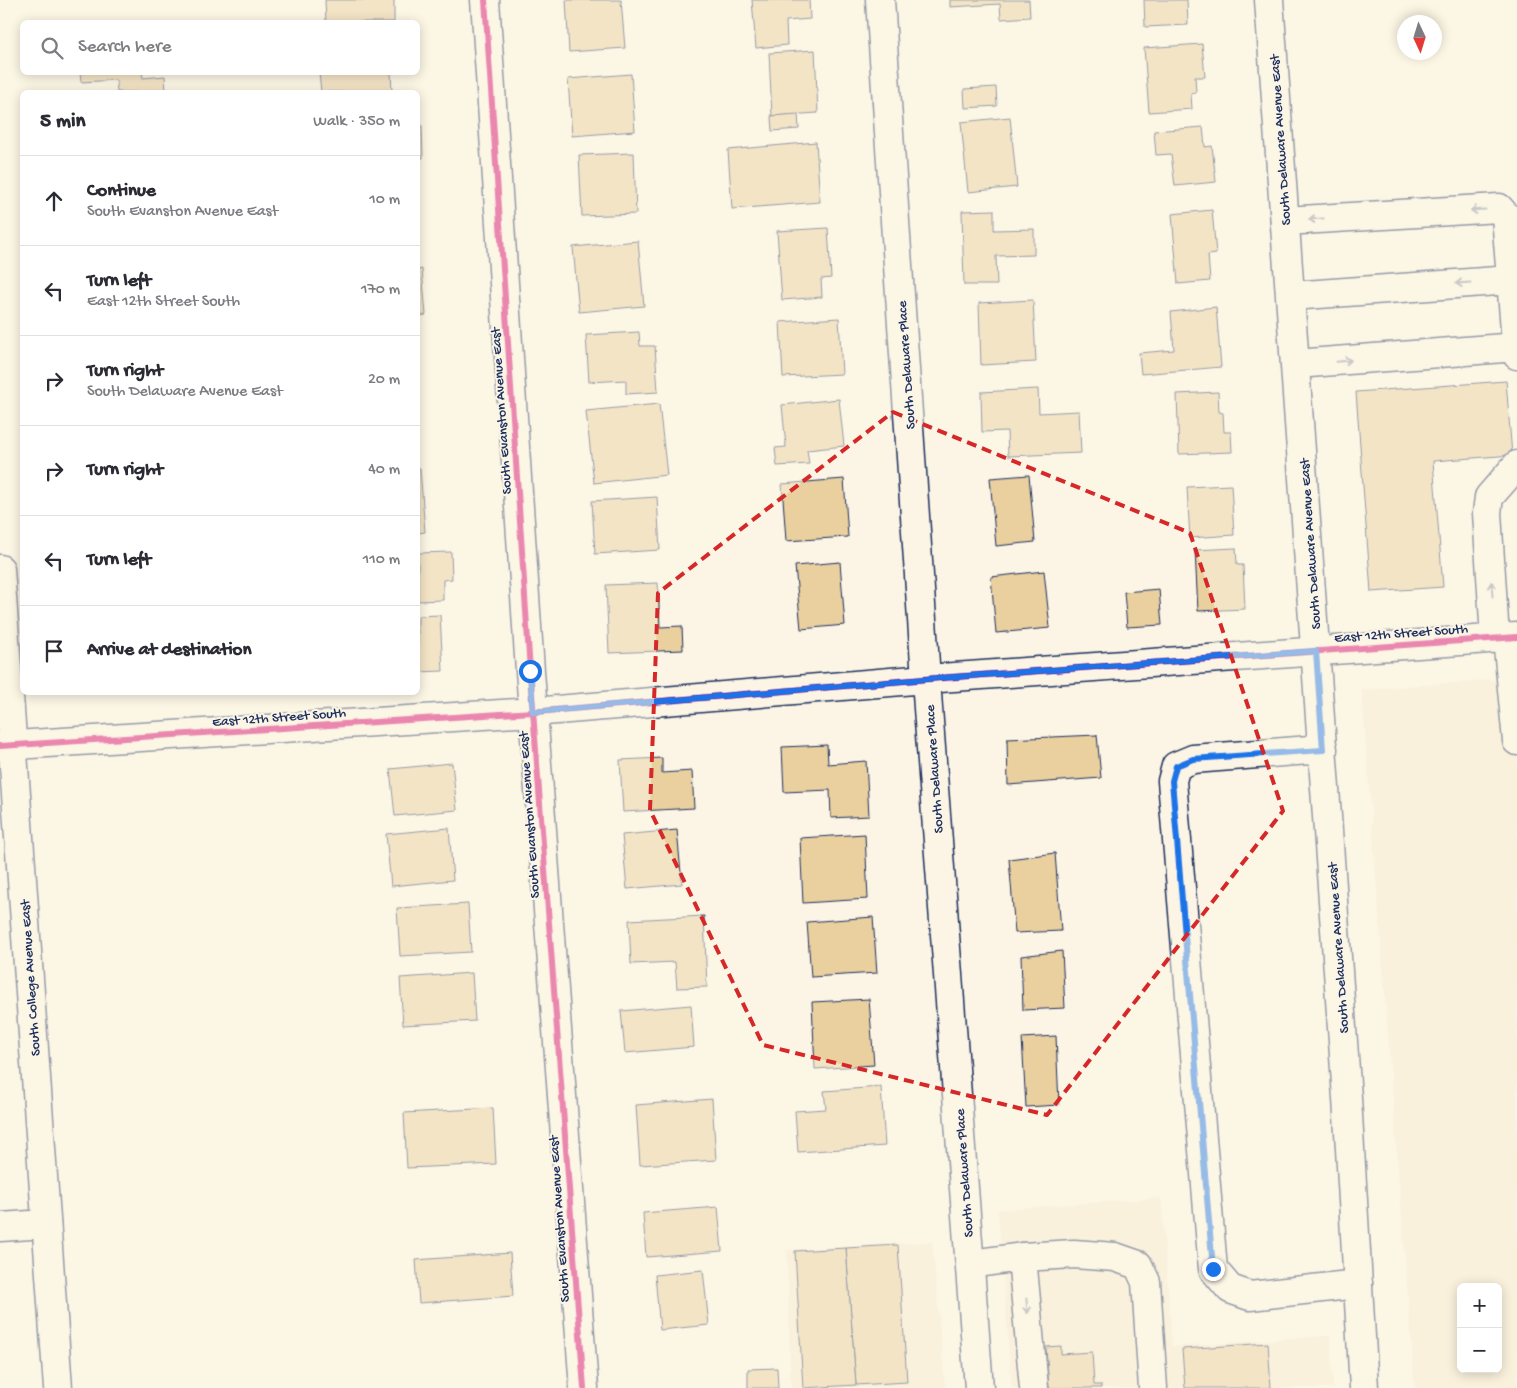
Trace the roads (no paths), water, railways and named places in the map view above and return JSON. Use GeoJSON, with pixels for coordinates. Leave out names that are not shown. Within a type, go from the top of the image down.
{"type":"FeatureCollection","features":[{"type":"Feature","properties":{"kind":"street","name":"South Evanston Avenue East"},"geometry":{"type":"LineString","coordinates":[[485,0],[533,712],[584,1388]]}},
{"type":"Feature","properties":{"kind":"street","name":"South Delaware Place"},"geometry":{"type":"LineString","coordinates":[[880,0],[926,679],[979,1388]]}},
{"type":"Feature","properties":{"kind":"street","name":"South Delaware Avenue East"},"geometry":{"type":"LineString","coordinates":[[1269,0],[1323,750],[1364,1388]]}},
{"type":"Feature","properties":{"kind":"street"},"geometry":{"type":"LineString","coordinates":[[1285,221],[1498,208],[1506,216],[1517,355]]}},
{"type":"Feature","properties":{"kind":"street"},"geometry":{"type":"LineString","coordinates":[[1291,296],[1511,280]]}},
{"type":"Feature","properties":{"kind":"street"},"geometry":{"type":"LineString","coordinates":[[1296,364],[1516,347]]}},
{"type":"Feature","properties":{"kind":"street"},"geometry":{"type":"LineString","coordinates":[[1517,466],[1489,498],[1487,513],[1506,637],[1517,741]]}},
{"type":"Feature","properties":{"kind":"street","name":"South College Avenue East"},"geometry":{"type":"LineString","coordinates":[[0,569],[6,746],[58,1388]]}},
{"type":"Feature","properties":{"kind":"street","name":"East 12th Street South"},"geometry":{"type":"LineString","coordinates":[[6,746],[533,712],[926,679],[1506,637]]}},
{"type":"Feature","properties":{"kind":"street"},"geometry":{"type":"LineString","coordinates":[[1323,750],[1193,759],[1176,766],[1172,781],[1213,1269],[1230,1289],[1250,1296],[1358,1284]]}},
{"type":"Feature","properties":{"kind":"street"},"geometry":{"type":"LineString","coordinates":[[0,1227],[46,1224]]}},
{"type":"Feature","properties":{"kind":"street"},"geometry":{"type":"LineString","coordinates":[[970,1264],[1022,1257],[1082,1254],[1115,1257],[1138,1265],[1146,1282],[1153,1388]]}},
{"type":"Feature","properties":{"kind":"street"},"geometry":{"type":"LineString","coordinates":[[1022,1257],[1034,1388]]}}]}
